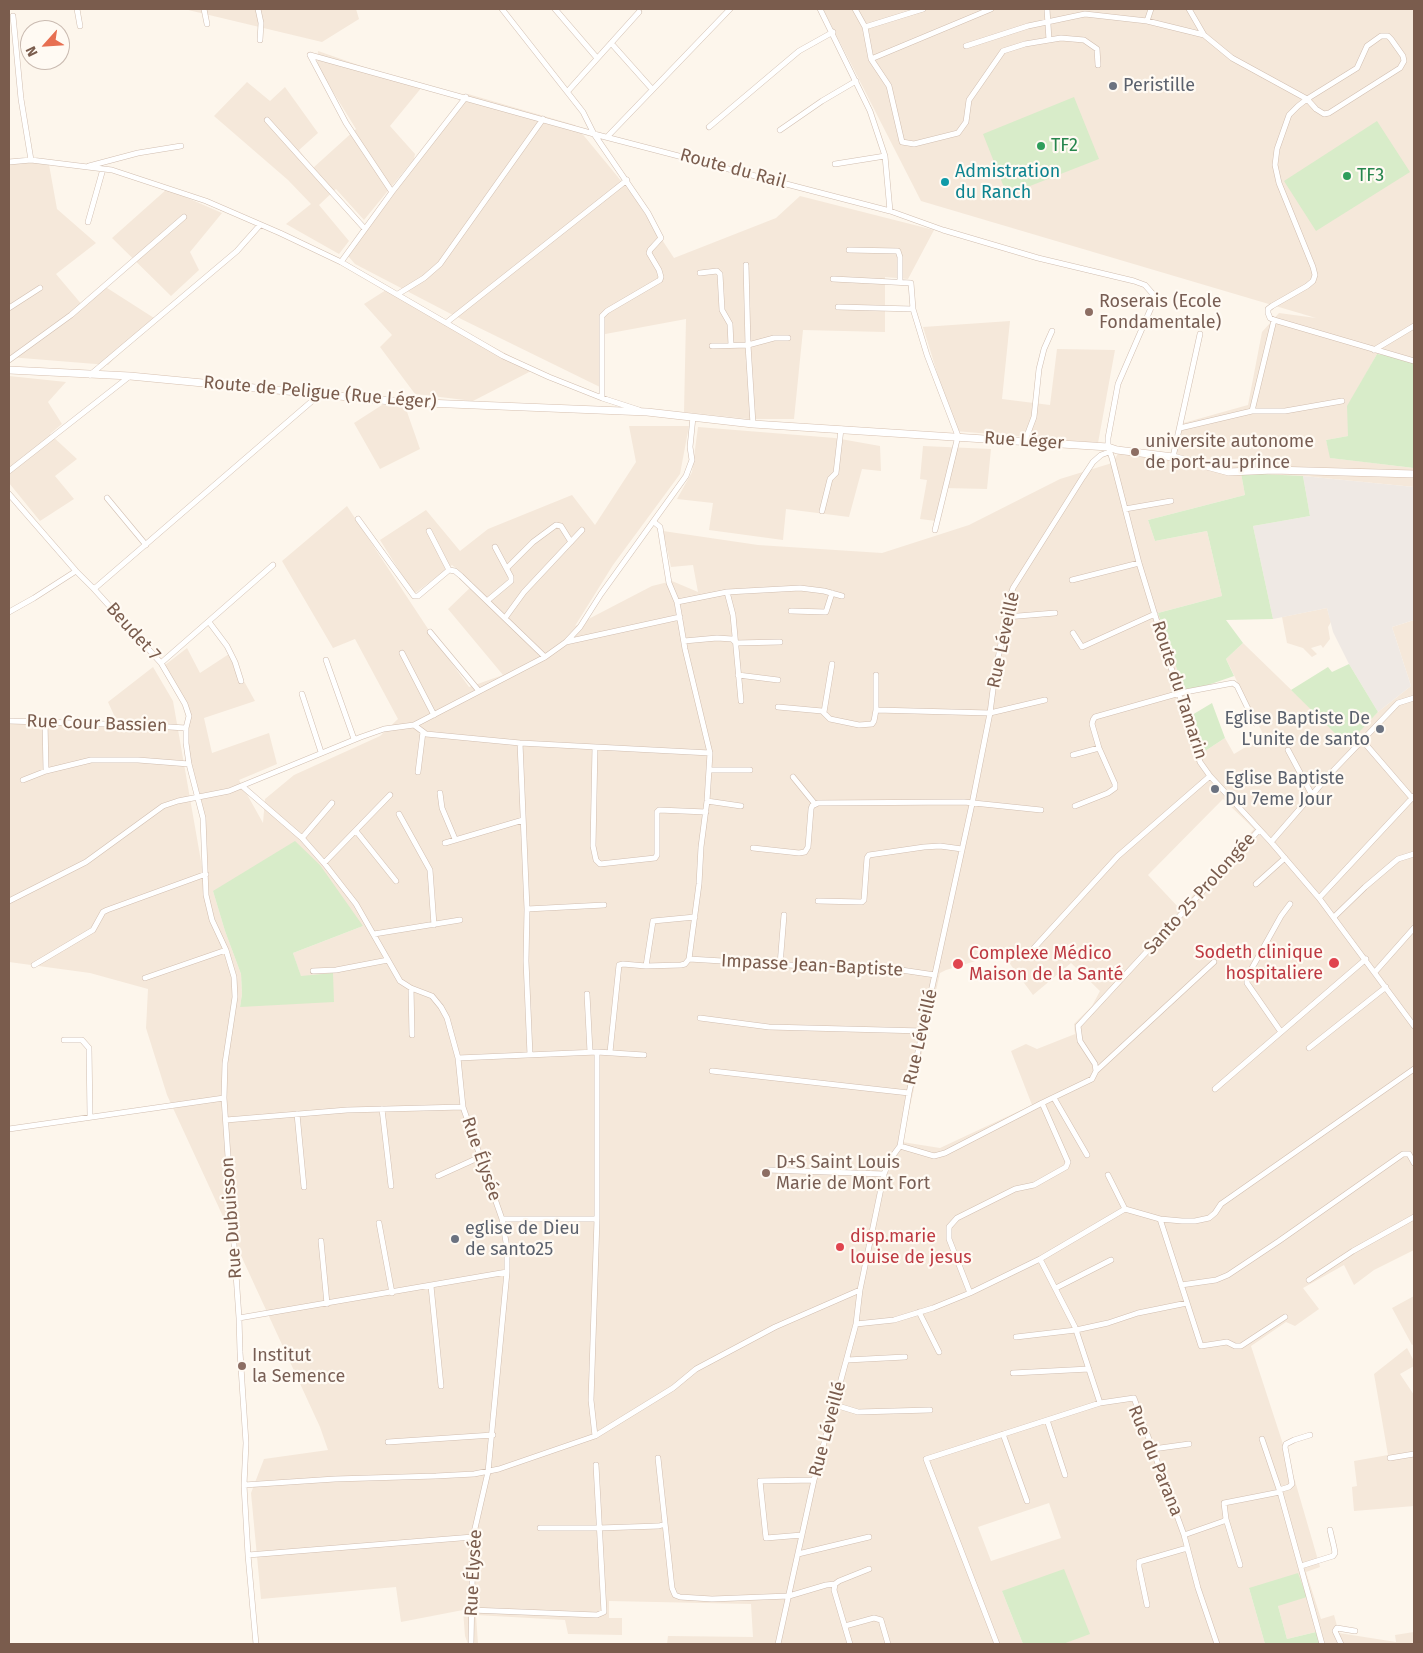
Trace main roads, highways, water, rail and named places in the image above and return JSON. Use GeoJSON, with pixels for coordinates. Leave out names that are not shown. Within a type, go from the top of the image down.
{"type":"FeatureCollection","features":[{"type":"Feature","properties":{"kind":"place","name":"Peristille"},"geometry":{"type":"Point","coordinates":[1113,86]}},
{"type":"Feature","properties":{"kind":"place","name":"TF2"},"geometry":{"type":"Point","coordinates":[1041,146]}},
{"type":"Feature","properties":{"kind":"place","name":"TF3"},"geometry":{"type":"Point","coordinates":[1347,176]}},
{"type":"Feature","properties":{"kind":"place","name":"Admistration du Ranch"},"geometry":{"type":"Point","coordinates":[945,182]}},
{"type":"Feature","properties":{"kind":"place","name":"Roserais (Ecole Fondamentale)"},"geometry":{"type":"Point","coordinates":[1089,312]}},
{"type":"Feature","properties":{"kind":"place","name":"universite autonome de port-au-prince"},"geometry":{"type":"Point","coordinates":[1135,452]}},
{"type":"Feature","properties":{"kind":"place","name":"Eglise Baptiste De L'unite de santo"},"geometry":{"type":"Point","coordinates":[1380,729]}},
{"type":"Feature","properties":{"kind":"place","name":"Eglise Baptiste Du 7eme Jour"},"geometry":{"type":"Point","coordinates":[1215,789]}},
{"type":"Feature","properties":{"kind":"place","name":"Sodeth clinique hospitaliere"},"geometry":{"type":"Point","coordinates":[1334,963]}},
{"type":"Feature","properties":{"kind":"place","name":"Complexe Médico Maison de la Santé"},"geometry":{"type":"Point","coordinates":[958,964]}},
{"type":"Feature","properties":{"kind":"place","name":"D+S Saint Louis Marie de Mont Fort"},"geometry":{"type":"Point","coordinates":[766,1173]}},
{"type":"Feature","properties":{"kind":"place","name":"eglise de Dieu de santo25"},"geometry":{"type":"Point","coordinates":[455,1239]}},
{"type":"Feature","properties":{"kind":"place","name":"disp.marie louise de jesus"},"geometry":{"type":"Point","coordinates":[840,1247]}},
{"type":"Feature","properties":{"kind":"place","name":"Institut la Semence"},"geometry":{"type":"Point","coordinates":[242,1366]}}]}
